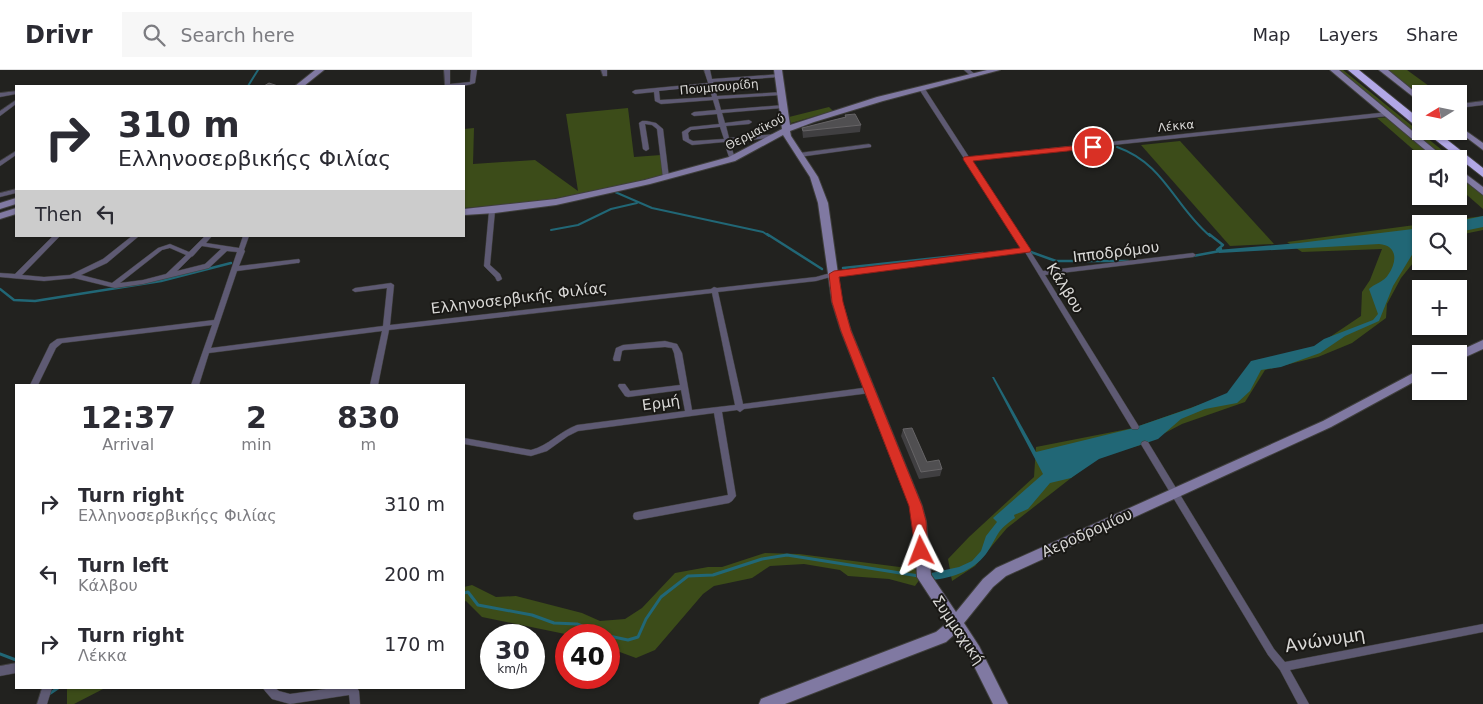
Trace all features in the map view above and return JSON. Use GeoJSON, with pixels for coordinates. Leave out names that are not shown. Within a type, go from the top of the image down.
{"type":"FeatureCollection","features":[{"type":"Feature","properties":{"kind":"highway"},"geometry":{"type":"LineString","coordinates":[[1353,70],[1412,118]]}},
{"type":"Feature","properties":{"kind":"highway"},"geometry":{"type":"LineString","coordinates":[[1366,70],[1412,107]]}},
{"type":"Feature","properties":{"kind":"highway"},"geometry":{"type":"LineString","coordinates":[[1440,140],[1483,174]]}},
{"type":"Feature","properties":{"kind":"highway"},"geometry":{"type":"LineString","coordinates":[[1454,140],[1483,163]]}},
{"type":"Feature","properties":{"kind":"street"},"geometry":{"type":"LineString","coordinates":[[301,85],[320,70]]}},
{"type":"Feature","properties":{"kind":"street"},"geometry":{"type":"LineString","coordinates":[[310,85],[329,70]]}},
{"type":"Feature","properties":{"kind":"street"},"geometry":{"type":"LineString","coordinates":[[446,85],[447,70]]}},
{"type":"Feature","properties":{"kind":"street"},"geometry":{"type":"LineString","coordinates":[[455,85],[474,83],[474,70]]}},
{"type":"Feature","properties":{"kind":"street"},"geometry":{"type":"LineString","coordinates":[[708,70],[732,159]]}},
{"type":"Feature","properties":{"kind":"street"},"geometry":{"type":"LineString","coordinates":[[967,70],[974,76]]}},
{"type":"Feature","properties":{"kind":"street","name":"Θερμαϊκού"},"geometry":{"type":"LineString","coordinates":[[465,212],[492,211],[544,204],[666,178],[732,159],[786,131],[864,104],[996,70]]}},
{"type":"Feature","properties":{"kind":"street"},"geometry":{"type":"LineString","coordinates":[[1334,70],[1431,150]]}},
{"type":"Feature","properties":{"kind":"street"},"geometry":{"type":"LineString","coordinates":[[1383,70],[1412,94]]}},
{"type":"Feature","properties":{"kind":"street"},"geometry":{"type":"LineString","coordinates":[[634,92],[779,73]]}},
{"type":"Feature","properties":{"kind":"street","name":"Συμμαχική"},"geometry":{"type":"LineString","coordinates":[[779,73],[786,131],[814,178],[820,194],[838,302],[846,331],[916,506],[920,521],[924,577],[933,594],[956,624],[987,674],[1002,704]]}},
{"type":"Feature","properties":{"kind":"street","name":"Πουμπουρίδη"},"geometry":{"type":"LineString","coordinates":[[656,89],[659,102],[781,93]]}},
{"type":"Feature","properties":{"kind":"street","name":"Κάλβου"},"geometry":{"type":"LineString","coordinates":[[922,89],[1041,273],[1135,427]]}},
{"type":"Feature","properties":{"kind":"street"},"geometry":{"type":"LineString","coordinates":[[0,95],[15,93]]}},
{"type":"Feature","properties":{"kind":"street"},"geometry":{"type":"LineString","coordinates":[[0,114],[15,103]]}},
{"type":"Feature","properties":{"kind":"street"},"geometry":{"type":"LineString","coordinates":[[1468,105],[1483,104]]}},
{"type":"Feature","properties":{"kind":"street"},"geometry":{"type":"LineString","coordinates":[[694,114],[782,106]]}},
{"type":"Feature","properties":{"kind":"street","name":"Λέκκα"},"geometry":{"type":"LineString","coordinates":[[967,159],[1388,114]]}},
{"type":"Feature","properties":{"kind":"street"},"geometry":{"type":"LineString","coordinates":[[646,149],[642,123],[650,122],[660,129],[666,178]]}},
{"type":"Feature","properties":{"kind":"street"},"geometry":{"type":"LineString","coordinates":[[749,122],[687,130],[685,132],[686,140],[692,143],[776,136]]}},
{"type":"Feature","properties":{"kind":"street"},"geometry":{"type":"LineString","coordinates":[[1468,135],[1483,147]]}},
{"type":"Feature","properties":{"kind":"street"},"geometry":{"type":"LineString","coordinates":[[799,155],[870,146]]}},
{"type":"Feature","properties":{"kind":"street"},"geometry":{"type":"LineString","coordinates":[[2,160],[15,154]]}},
{"type":"Feature","properties":{"kind":"street"},"geometry":{"type":"LineString","coordinates":[[1467,179],[1483,192]]}},
{"type":"Feature","properties":{"kind":"street"},"geometry":{"type":"LineString","coordinates":[[0,196],[15,190]]}},
{"type":"Feature","properties":{"kind":"street"},"geometry":{"type":"LineString","coordinates":[[0,206],[15,201]]}},
{"type":"Feature","properties":{"kind":"street"},"geometry":{"type":"LineString","coordinates":[[0,216],[15,211]]}},
{"type":"Feature","properties":{"kind":"street"},"geometry":{"type":"LineString","coordinates":[[492,211],[486,266],[499,279]]}},
{"type":"Feature","properties":{"kind":"street"},"geometry":{"type":"LineString","coordinates":[[18,275],[56,237]]}},
{"type":"Feature","properties":{"kind":"street"},"geometry":{"type":"LineString","coordinates":[[75,276],[105,261],[135,237]]}},
{"type":"Feature","properties":{"kind":"street"},"geometry":{"type":"LineString","coordinates":[[168,276],[208,237]]}},
{"type":"Feature","properties":{"kind":"street"},"geometry":{"type":"LineString","coordinates":[[195,384],[246,237]]}},
{"type":"Feature","properties":{"kind":"street"},"geometry":{"type":"LineString","coordinates":[[201,244],[242,251]]}},
{"type":"Feature","properties":{"kind":"street"},"geometry":{"type":"LineString","coordinates":[[112,286],[165,246],[170,246],[191,255]]}},
{"type":"Feature","properties":{"kind":"street"},"geometry":{"type":"LineString","coordinates":[[0,275],[18,275],[44,279],[75,276],[112,286],[168,276],[206,266],[226,248]]}},
{"type":"Feature","properties":{"kind":"street","name":"Ελληνοσερβικής Φιλίας"},"geometry":{"type":"LineString","coordinates":[[207,351],[714,289],[816,279],[834,274],[1026,250]]}},
{"type":"Feature","properties":{"kind":"street","name":"Ιπποδρόμου"},"geometry":{"type":"LineString","coordinates":[[1041,273],[1193,255]]}},
{"type":"Feature","properties":{"kind":"street"},"geometry":{"type":"LineString","coordinates":[[234,270],[297,261]]}},
{"type":"Feature","properties":{"kind":"street"},"geometry":{"type":"LineString","coordinates":[[355,290],[391,285],[386,328],[374,384]]}},
{"type":"Feature","properties":{"kind":"street"},"geometry":{"type":"LineString","coordinates":[[714,289],[740,409]]}},
{"type":"Feature","properties":{"kind":"street"},"geometry":{"type":"LineString","coordinates":[[34,384],[53,346],[60,341],[216,322]]}},
{"type":"Feature","properties":{"kind":"street"},"geometry":{"type":"LineString","coordinates":[[617,359],[619,350],[623,348],[665,344],[674,346],[678,353],[688,412]]}},
{"type":"Feature","properties":{"kind":"street"},"geometry":{"type":"LineString","coordinates":[[1467,352],[1483,344]]}},
{"type":"Feature","properties":{"kind":"street","name":"Αεροδρομίου"},"geometry":{"type":"LineString","coordinates":[[766,704],[941,638],[956,624],[988,583],[1001,572],[1327,424],[1412,378]]}},
{"type":"Feature","properties":{"kind":"street"},"geometry":{"type":"LineString","coordinates":[[622,386],[628,394],[683,387]]}},
{"type":"Feature","properties":{"kind":"street","name":"Ερμή"},"geometry":{"type":"LineString","coordinates":[[465,441],[531,453],[539,452],[562,435],[578,428],[688,412],[718,412],[870,390]]}},
{"type":"Feature","properties":{"kind":"street"},"geometry":{"type":"LineString","coordinates":[[637,516],[729,499],[732,496],[718,412]]}},
{"type":"Feature","properties":{"kind":"street","name":"Ανώνυμη"},"geometry":{"type":"LineString","coordinates":[[1145,444],[1271,652],[1283,666],[1483,628]]}},
{"type":"Feature","properties":{"kind":"street"},"geometry":{"type":"LineString","coordinates":[[1283,666],[1304,704]]}},
{"type":"Feature","properties":{"kind":"street"},"geometry":{"type":"LineString","coordinates":[[0,671],[15,668]]}},
{"type":"Feature","properties":{"kind":"street"},"geometry":{"type":"LineString","coordinates":[[42,704],[47,689]]}},
{"type":"Feature","properties":{"kind":"street"},"geometry":{"type":"LineString","coordinates":[[269,689],[276,695],[290,699],[349,690],[354,691],[356,695],[355,704]]}},
{"type":"Feature","properties":{"kind":"green space"},"geometry":{"type":"Polygon","coordinates":[[[1337,70],[1343,70],[1412,126],[1412,132],[1337,70]]]}},
{"type":"Feature","properties":{"kind":"green space"},"geometry":{"type":"Polygon","coordinates":[[[1386,70],[1407,70],[1428,85],[1412,85],[1412,91],[1386,70]]]}},
{"type":"Feature","properties":{"kind":"green space"},"geometry":{"type":"Polygon","coordinates":[[[829,107],[833,111],[791,123],[789,117],[829,107]]]}},
{"type":"Feature","properties":{"kind":"green space"},"geometry":{"type":"Polygon","coordinates":[[[628,108],[634,157],[661,155],[663,176],[543,201],[465,208],[465,129],[474,128],[473,164],[535,160],[578,191],[566,114],[628,108]]]}},
{"type":"Feature","properties":{"kind":"green space"},"geometry":{"type":"Polygon","coordinates":[[[1390,117],[1412,135],[1412,140],[1417,140],[1429,150],[1414,150],[1377,118],[1390,117]]]}},
{"type":"Feature","properties":{"kind":"green space"},"geometry":{"type":"Polygon","coordinates":[[[1422,140],[1430,140],[1442,150],[1434,150],[1422,140]]]}},
{"type":"Feature","properties":{"kind":"green space"},"geometry":{"type":"Polygon","coordinates":[[[1180,141],[1274,244],[1230,246],[1141,145],[1180,141]]]}},
{"type":"Feature","properties":{"kind":"green space"},"geometry":{"type":"Polygon","coordinates":[[[1467,181],[1483,194],[1483,209],[1467,195],[1467,181]]]}},
{"type":"Feature","properties":{"kind":"green space"},"geometry":{"type":"Polygon","coordinates":[[[1483,216],[1483,230],[1467,233],[1467,218],[1483,216]]]}},
{"type":"Feature","properties":{"kind":"green space"},"geometry":{"type":"Polygon","coordinates":[[[1412,225],[1412,264],[1401,278],[1387,304],[1386,318],[1352,343],[1318,357],[1265,370],[1245,402],[1182,424],[1144,444],[1098,457],[1007,528],[975,566],[952,581],[948,559],[1034,477],[1036,447],[1133,428],[1230,394],[1257,360],[1312,349],[1361,316],[1362,292],[1370,280],[1382,249],[1302,252],[1287,242],[1412,225]]]}},
{"type":"Feature","properties":{"kind":"green space"},"geometry":{"type":"Polygon","coordinates":[[[765,553],[799,554],[915,569],[920,579],[915,586],[889,579],[848,576],[840,570],[804,564],[770,566],[752,578],[714,586],[703,594],[655,650],[636,658],[620,652],[620,624],[555,624],[555,632],[545,630],[545,624],[516,624],[482,617],[465,602],[465,587],[472,585],[496,597],[516,596],[582,613],[600,621],[625,619],[642,608],[675,573],[708,567],[722,567],[765,553]]]}},
{"type":"Feature","properties":{"kind":"green space"},"geometry":{"type":"Polygon","coordinates":[[[67,689],[103,689],[74,704],[67,704],[67,689]]]}},
{"type":"Feature","properties":{"kind":"water"},"geometry":{"type":"Polygon","coordinates":[[[1483,216],[1483,227],[1467,230],[1467,219],[1483,216]]]}},
{"type":"Feature","properties":{"kind":"water"},"geometry":{"type":"Polygon","coordinates":[[[1412,229],[1412,255],[1393,286],[1379,321],[1345,336],[1320,353],[1281,367],[1261,370],[1250,391],[1237,403],[1205,409],[1181,419],[1158,439],[1099,459],[1071,478],[1050,483],[1028,509],[1014,515],[1015,518],[998,533],[983,558],[971,568],[956,575],[932,580],[931,573],[959,567],[972,561],[981,551],[986,536],[997,522],[993,518],[1043,474],[992,377],[994,377],[1036,452],[1130,429],[1191,408],[1227,393],[1251,361],[1314,346],[1324,339],[1373,320],[1378,314],[1369,289],[1387,277],[1391,270],[1394,255],[1389,247],[1385,245],[1219,253],[1217,250],[1299,243],[1412,229]]]}},
{"type":"Feature","properties":{"kind":"building"},"geometry":{"type":"Polygon","coordinates":[[[855,114],[861,125],[803,131],[802,128],[846,117],[845,115],[855,114]]]}},
{"type":"Feature","properties":{"kind":"building"},"geometry":{"type":"Polygon","coordinates":[[[912,428],[927,462],[939,460],[942,469],[921,472],[903,429],[912,428]]]}},
{"type":"Feature","properties":{"kind":"waterway"},"geometry":{"type":"LineString","coordinates":[[249,85],[258,70]]}},
{"type":"Feature","properties":{"kind":"waterway"},"geometry":{"type":"LineString","coordinates":[[1117,147],[1133,154],[1147,164],[1187,212],[1210,236]]}},
{"type":"Feature","properties":{"kind":"waterway"},"geometry":{"type":"LineString","coordinates":[[615,192],[652,208],[763,232],[769,236]]}},
{"type":"Feature","properties":{"kind":"waterway"},"geometry":{"type":"LineString","coordinates":[[551,230],[578,225],[611,209],[637,203]]}},
{"type":"Feature","properties":{"kind":"waterway"},"geometry":{"type":"LineString","coordinates":[[767,234],[822,269]]}},
{"type":"Feature","properties":{"kind":"waterway"},"geometry":{"type":"LineString","coordinates":[[1209,234],[1223,245],[1217,250],[1221,249]]}},
{"type":"Feature","properties":{"kind":"waterway"},"geometry":{"type":"LineString","coordinates":[[1028,251],[1056,261],[1128,261]]}},
{"type":"Feature","properties":{"kind":"waterway"},"geometry":{"type":"LineString","coordinates":[[1193,256],[1220,251]]}},
{"type":"Feature","properties":{"kind":"waterway"},"geometry":{"type":"LineString","coordinates":[[843,268],[983,253]]}},
{"type":"Feature","properties":{"kind":"waterway"},"geometry":{"type":"LineString","coordinates":[[0,289],[14,300],[35,301],[161,281],[231,263]]}},
{"type":"Feature","properties":{"kind":"waterway"},"geometry":{"type":"LineString","coordinates":[[620,638],[628,640],[638,637],[646,619],[661,597],[688,576],[713,575],[762,559],[787,555],[919,576]]}},
{"type":"Feature","properties":{"kind":"waterway"},"geometry":{"type":"LineString","coordinates":[[465,593],[468,592],[478,605],[532,615],[554,623],[577,624]]}},
{"type":"Feature","properties":{"kind":"waterway"},"geometry":{"type":"LineString","coordinates":[[0,654],[15,660]]}},
{"type":"Feature","properties":{"kind":"waterway"},"geometry":{"type":"LineString","coordinates":[[49,694],[56,689]]}},
{"type":"Feature","properties":{"kind":"route"},"geometry":{"type":"LineString","coordinates":[[921,551],[920,521],[916,506],[846,331],[840,312],[834,274],[1026,250],[967,159],[1093,147]]}}]}
